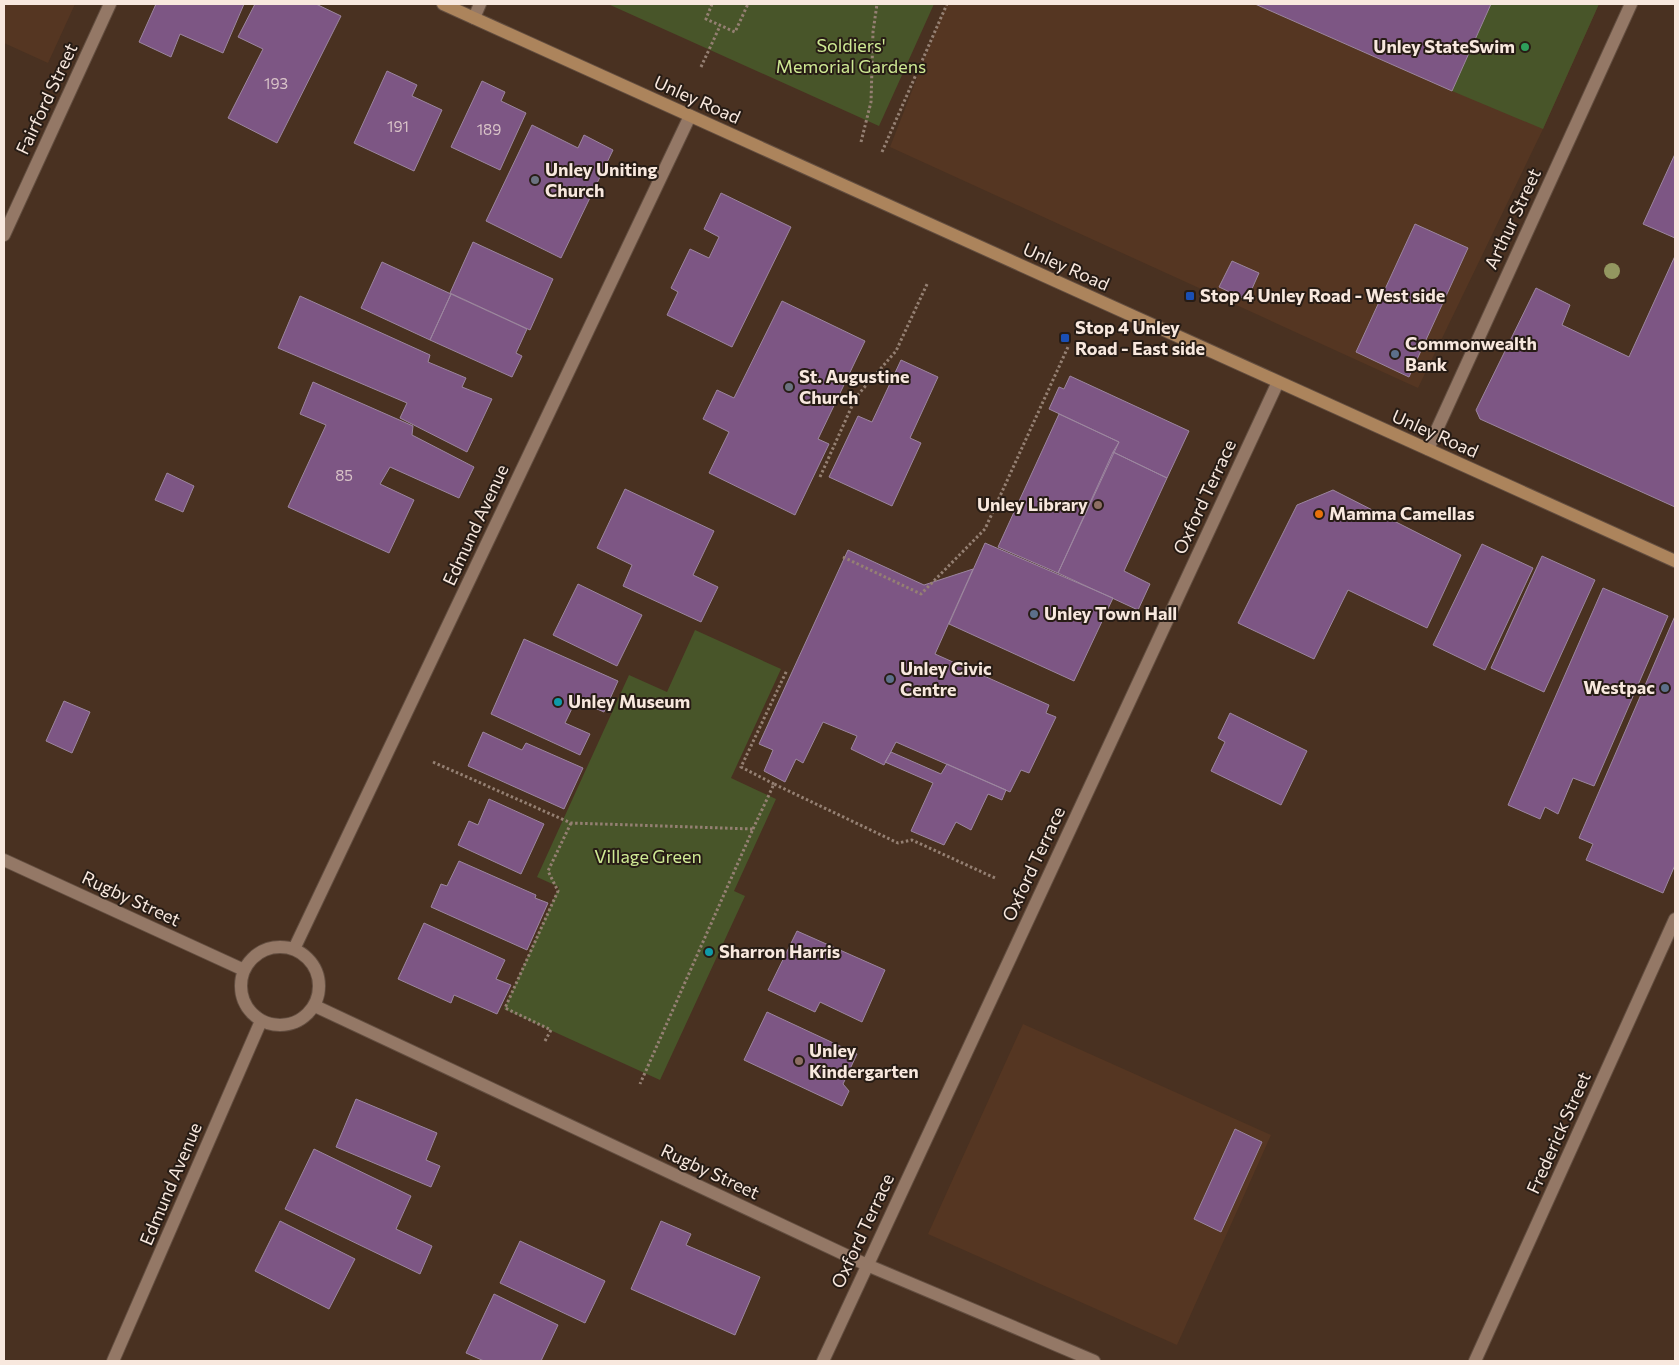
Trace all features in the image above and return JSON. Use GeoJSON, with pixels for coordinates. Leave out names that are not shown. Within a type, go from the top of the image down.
{"type":"FeatureCollection","features":[{"type":"Feature","properties":{"kind":"main road","name":"Unley Road"},"geometry":{"type":"LineString","coordinates":[[443,4],[1675,561]]}},
{"type":"Feature","properties":{"kind":"street","name":"Fairford Street"},"geometry":{"type":"LineString","coordinates":[[4,235],[110,4]]}},
{"type":"Feature","properties":{"kind":"street"},"geometry":{"type":"LineString","coordinates":[[474,18],[480,4]]}},
{"type":"Feature","properties":{"kind":"street","name":"Arthur Street"},"geometry":{"type":"LineString","coordinates":[[1428,449],[1631,4]]}},
{"type":"Feature","properties":{"kind":"street","name":"Edmund Avenue"},"geometry":{"type":"LineString","coordinates":[[294,949],[690,116]]}},
{"type":"Feature","properties":{"kind":"street","name":"Oxford Terrace"},"geometry":{"type":"LineString","coordinates":[[823,1361],[1278,382]]}},
{"type":"Feature","properties":{"kind":"street","name":"Rugby Street"},"geometry":{"type":"LineString","coordinates":[[4,860],[244,970]]}},
{"type":"Feature","properties":{"kind":"street","name":"Frederick Street"},"geometry":{"type":"LineString","coordinates":[[1476,1361],[1675,919]]}},
{"type":"Feature","properties":{"kind":"street"},"geometry":{"type":"LineString","coordinates":[[283,946],[301,952],[312,963],[318,976],[320,987],[315,1006],[305,1017],[293,1024],[274,1026],[261,1021],[248,1010],[242,998],[240,985],[244,970],[248,962],[258,953],[269,948],[283,946]]}},
{"type":"Feature","properties":{"kind":"street","name":"Rugby Street"},"geometry":{"type":"LineString","coordinates":[[315,1006],[867,1265],[1094,1361]]}},
{"type":"Feature","properties":{"kind":"street","name":"Edmund Avenue"},"geometry":{"type":"LineString","coordinates":[[114,1361],[261,1021]]}},
{"type":"Feature","properties":{"kind":"path"},"geometry":{"type":"LineString","coordinates":[[712,4],[706,19],[735,32],[748,4]]}},
{"type":"Feature","properties":{"kind":"path"},"geometry":{"type":"LineString","coordinates":[[861,142],[871,102],[873,32],[877,4]]}},
{"type":"Feature","properties":{"kind":"path"},"geometry":{"type":"LineString","coordinates":[[882,152],[947,4]]}},
{"type":"Feature","properties":{"kind":"path"},"geometry":{"type":"LineString","coordinates":[[701,67],[720,26]]}},
{"type":"Feature","properties":{"kind":"path"},"geometry":{"type":"LineString","coordinates":[[820,477],[856,397],[896,351],[928,282]]}},
{"type":"Feature","properties":{"kind":"path"},"geometry":{"type":"LineString","coordinates":[[843,557],[921,594],[985,529],[1068,347]]}},
{"type":"Feature","properties":{"kind":"path"},"geometry":{"type":"LineString","coordinates":[[787,670],[741,768],[898,843],[912,840],[995,878]]}},
{"type":"Feature","properties":{"kind":"path"},"geometry":{"type":"LineString","coordinates":[[433,762],[571,823],[753,829]]}},
{"type":"Feature","properties":{"kind":"path"},"geometry":{"type":"LineString","coordinates":[[640,1084],[774,784]]}},
{"type":"Feature","properties":{"kind":"path"},"geometry":{"type":"LineString","coordinates":[[545,1041],[551,1030],[505,1008],[558,891],[548,871],[571,823]]}},
{"type":"Feature","properties":{"kind":"shaded area"},"geometry":{"type":"Polygon","coordinates":[[[4,4],[75,4],[48,63],[4,43],[4,4]]]}},
{"type":"Feature","properties":{"kind":"shaded area"},"geometry":{"type":"Polygon","coordinates":[[[946,4],[1599,4],[1543,129],[1418,388],[890,147],[946,4]]]}},
{"type":"Feature","properties":{"kind":"shaded area"},"geometry":{"type":"Polygon","coordinates":[[[1023,1024],[1271,1135],[1177,1345],[928,1234],[1023,1024]]]}},
{"type":"Feature","properties":{"kind":"green space","name":"Soldiers' Memorial Gardens"},"geometry":{"type":"Polygon","coordinates":[[[608,4],[934,4],[879,126],[608,4]]]}},
{"type":"Feature","properties":{"kind":"green space","name":"Unley StateSwim"},"geometry":{"type":"Polygon","coordinates":[[[1491,4],[1599,4],[1543,129],[1452,91],[1491,4]]]}},
{"type":"Feature","properties":{"kind":"green space","name":"Village Green"},"geometry":{"type":"Polygon","coordinates":[[[695,630],[781,669],[731,778],[776,799],[734,891],[745,896],[660,1080],[504,1009],[559,887],[537,877],[629,675],[667,692],[695,630]]]}},
{"type":"Feature","properties":{"kind":"building"},"geometry":{"type":"Polygon","coordinates":[[[156,4],[244,4],[223,53],[180,34],[171,57],[139,42],[156,4]]]}},
{"type":"Feature","properties":{"kind":"building"},"geometry":{"type":"Polygon","coordinates":[[[255,4],[316,4],[341,16],[277,143],[228,118],[263,49],[238,37],[255,4]]]}},
{"type":"Feature","properties":{"kind":"building"},"geometry":{"type":"Polygon","coordinates":[[[1255,4],[1491,4],[1452,91],[1255,4]]]}},
{"type":"Feature","properties":{"kind":"building"},"geometry":{"type":"Polygon","coordinates":[[[387,71],[417,85],[412,96],[442,110],[414,171],[354,143],[387,71]]]}},
{"type":"Feature","properties":{"kind":"building"},"geometry":{"type":"Polygon","coordinates":[[[482,81],[505,92],[501,101],[526,113],[500,170],[451,147],[482,81]]]}},
{"type":"Feature","properties":{"kind":"building"},"geometry":{"type":"Polygon","coordinates":[[[532,125],[578,148],[584,135],[613,150],[561,258],[486,221],[532,125]]]}},
{"type":"Feature","properties":{"kind":"building"},"geometry":{"type":"Polygon","coordinates":[[[1675,154],[1675,238],[1643,224],[1675,154]]]}},
{"type":"Feature","properties":{"kind":"building"},"geometry":{"type":"Polygon","coordinates":[[[721,193],[791,227],[732,347],[667,315],[678,292],[671,288],[690,249],[709,258],[719,237],[704,229],[721,193]]]}},
{"type":"Feature","properties":{"kind":"building"},"geometry":{"type":"Polygon","coordinates":[[[1415,224],[1468,248],[1409,377],[1356,352],[1415,224]]]}},
{"type":"Feature","properties":{"kind":"building"},"geometry":{"type":"Polygon","coordinates":[[[473,242],[553,279],[530,330],[450,293],[473,242]]]}},
{"type":"Feature","properties":{"kind":"building"},"geometry":{"type":"Polygon","coordinates":[[[1675,256],[1675,507],[1480,419],[1476,410],[1536,288],[1570,305],[1562,325],[1629,357],[1675,256]]]}},
{"type":"Feature","properties":{"kind":"building"},"geometry":{"type":"Polygon","coordinates":[[[1232,261],[1259,273],[1247,300],[1219,287],[1232,261]]]}},
{"type":"Feature","properties":{"kind":"building"},"geometry":{"type":"Polygon","coordinates":[[[382,262],[451,294],[430,340],[361,308],[382,262]]]}},
{"type":"Feature","properties":{"kind":"building"},"geometry":{"type":"Polygon","coordinates":[[[451,294],[527,329],[516,353],[522,356],[512,377],[430,340],[451,294]]]}},
{"type":"Feature","properties":{"kind":"building"},"geometry":{"type":"Polygon","coordinates":[[[300,296],[430,355],[428,362],[466,378],[462,387],[492,399],[467,452],[400,418],[407,403],[278,348],[300,296]]]}},
{"type":"Feature","properties":{"kind":"building"},"geometry":{"type":"Polygon","coordinates":[[[782,301],[865,341],[818,439],[829,444],[795,515],[709,473],[729,432],[703,419],[717,390],[734,398],[782,301]]]}},
{"type":"Feature","properties":{"kind":"building"},"geometry":{"type":"Polygon","coordinates":[[[901,360],[938,377],[910,438],[921,443],[892,506],[829,477],[858,416],[872,422],[901,360]]]}},
{"type":"Feature","properties":{"kind":"building"},"geometry":{"type":"Polygon","coordinates":[[[1070,376],[1189,431],[1167,478],[1113,452],[1119,442],[1049,409],[1059,387],[1064,389],[1070,376]]]}},
{"type":"Feature","properties":{"kind":"building"},"geometry":{"type":"Polygon","coordinates":[[[313,382],[413,426],[412,435],[474,467],[459,498],[390,467],[380,484],[414,500],[389,553],[288,507],[326,425],[300,414],[313,382]]]}},
{"type":"Feature","properties":{"kind":"building"},"geometry":{"type":"Polygon","coordinates":[[[1059,414],[1119,442],[1058,573],[998,547],[1059,414]]]}},
{"type":"Feature","properties":{"kind":"building"},"geometry":{"type":"Polygon","coordinates":[[[1113,452],[1167,478],[1124,571],[1150,584],[1138,610],[1058,573],[1113,452]]]}},
{"type":"Feature","properties":{"kind":"building"},"geometry":{"type":"Polygon","coordinates":[[[167,473],[194,486],[183,512],[155,500],[167,473]]]}},
{"type":"Feature","properties":{"kind":"building"},"geometry":{"type":"Polygon","coordinates":[[[625,489],[714,531],[693,575],[718,587],[701,622],[623,586],[632,565],[597,548],[625,489]]]}},
{"type":"Feature","properties":{"kind":"building"},"geometry":{"type":"Polygon","coordinates":[[[1333,490],[1461,555],[1427,628],[1348,590],[1314,659],[1238,623],[1297,505],[1333,490]]]}},
{"type":"Feature","properties":{"kind":"building"},"geometry":{"type":"Polygon","coordinates":[[[985,543],[1113,598],[1074,681],[949,624],[985,543]]]}},
{"type":"Feature","properties":{"kind":"building"},"geometry":{"type":"Polygon","coordinates":[[[1482,544],[1533,568],[1485,670],[1433,645],[1482,544]]]}},
{"type":"Feature","properties":{"kind":"building","name":"Unley Civic Centre"},"geometry":{"type":"Polygon","coordinates":[[[848,550],[924,585],[973,569],[935,654],[1049,705],[1046,713],[1056,717],[1029,773],[1021,770],[1010,792],[896,742],[884,765],[851,749],[857,736],[823,722],[803,763],[796,759],[785,782],[764,771],[773,750],[759,744],[848,550]]]}},
{"type":"Feature","properties":{"kind":"building"},"geometry":{"type":"Polygon","coordinates":[[[1542,556],[1595,580],[1544,692],[1491,668],[1542,556]]]}},
{"type":"Feature","properties":{"kind":"building"},"geometry":{"type":"Polygon","coordinates":[[[578,584],[642,615],[617,666],[553,635],[578,584]]]}},
{"type":"Feature","properties":{"kind":"building"},"geometry":{"type":"Polygon","coordinates":[[[1603,588],[1668,616],[1594,786],[1573,778],[1558,814],[1545,807],[1540,819],[1508,805],[1603,588]]]}},
{"type":"Feature","properties":{"kind":"building"},"geometry":{"type":"Polygon","coordinates":[[[1675,616],[1675,865],[1663,893],[1586,860],[1593,844],[1579,838],[1675,616]]]}},
{"type":"Feature","properties":{"kind":"building"},"geometry":{"type":"Polygon","coordinates":[[[524,639],[618,681],[604,712],[576,700],[565,723],[590,734],[580,755],[491,714],[524,639]]]}},
{"type":"Feature","properties":{"kind":"building"},"geometry":{"type":"Polygon","coordinates":[[[64,701],[90,712],[72,753],[46,741],[64,701]]]}},
{"type":"Feature","properties":{"kind":"building"},"geometry":{"type":"Polygon","coordinates":[[[1230,713],[1307,751],[1281,805],[1211,771],[1225,742],[1218,738],[1230,713]]]}},
{"type":"Feature","properties":{"kind":"building"},"geometry":{"type":"Polygon","coordinates":[[[483,732],[522,750],[526,743],[583,768],[564,809],[468,766],[483,732]]]}},
{"type":"Feature","properties":{"kind":"building"},"geometry":{"type":"Polygon","coordinates":[[[891,752],[941,774],[947,764],[1006,790],[1002,800],[988,794],[971,830],[956,822],[944,845],[911,831],[933,783],[885,762],[891,752]]]}},
{"type":"Feature","properties":{"kind":"building"},"geometry":{"type":"Polygon","coordinates":[[[489,799],[544,824],[521,874],[458,845],[469,821],[478,825],[489,799]]]}},
{"type":"Feature","properties":{"kind":"building"},"geometry":{"type":"Polygon","coordinates":[[[459,861],[536,895],[535,898],[548,903],[527,950],[431,907],[441,884],[447,886],[459,861]]]}},
{"type":"Feature","properties":{"kind":"building"},"geometry":{"type":"Polygon","coordinates":[[[424,923],[505,960],[496,979],[511,985],[497,1014],[454,995],[451,1003],[398,979],[424,923]]]}},
{"type":"Feature","properties":{"kind":"building"},"geometry":{"type":"Polygon","coordinates":[[[797,931],[885,970],[862,1022],[820,1002],[815,1012],[768,990],[797,931]]]}},
{"type":"Feature","properties":{"kind":"building"},"geometry":{"type":"Polygon","coordinates":[[[767,1012],[857,1054],[843,1084],[849,1091],[842,1106],[744,1060],[767,1012]]]}},
{"type":"Feature","properties":{"kind":"building"},"geometry":{"type":"Polygon","coordinates":[[[356,1099],[437,1133],[426,1160],[440,1166],[431,1187],[336,1147],[356,1099]]]}},
{"type":"Feature","properties":{"kind":"building"},"geometry":{"type":"Polygon","coordinates":[[[1235,1129],[1262,1142],[1221,1232],[1194,1219],[1235,1129]]]}},
{"type":"Feature","properties":{"kind":"building"},"geometry":{"type":"Polygon","coordinates":[[[314,1149],[411,1196],[396,1229],[432,1246],[420,1274],[285,1209],[314,1149]]]}},
{"type":"Feature","properties":{"kind":"building"},"geometry":{"type":"Polygon","coordinates":[[[280,1221],[355,1259],[329,1309],[255,1271],[280,1221]]]}},
{"type":"Feature","properties":{"kind":"building"},"geometry":{"type":"Polygon","coordinates":[[[661,1221],[691,1234],[686,1245],[760,1277],[735,1335],[631,1289],[661,1221]]]}},
{"type":"Feature","properties":{"kind":"building"},"geometry":{"type":"Polygon","coordinates":[[[520,1241],[605,1281],[585,1323],[500,1283],[520,1241]]]}},
{"type":"Feature","properties":{"kind":"building"},"geometry":{"type":"Polygon","coordinates":[[[494,1294],[558,1325],[541,1361],[484,1361],[466,1353],[494,1294]]]}},
{"type":"Feature","properties":{"kind":"place","name":"Unley StateSwim"},"geometry":{"type":"Point","coordinates":[1525,47]}},
{"type":"Feature","properties":{"kind":"place","name":"Unley Uniting Church"},"geometry":{"type":"Point","coordinates":[535,180]}},
{"type":"Feature","properties":{"kind":"place","name":"Stop 4 Unley Road - West side"},"geometry":{"type":"Point","coordinates":[1190,296]}},
{"type":"Feature","properties":{"kind":"place","name":"Stop 4 Unley Road - East side"},"geometry":{"type":"Point","coordinates":[1065,338]}},
{"type":"Feature","properties":{"kind":"place","name":"Commonwealth Bank"},"geometry":{"type":"Point","coordinates":[1395,354]}},
{"type":"Feature","properties":{"kind":"place","name":"St. Augustine Church"},"geometry":{"type":"Point","coordinates":[789,387]}},
{"type":"Feature","properties":{"kind":"place","name":"Unley Library"},"geometry":{"type":"Point","coordinates":[1098,505]}},
{"type":"Feature","properties":{"kind":"place","name":"Mamma Camellas"},"geometry":{"type":"Point","coordinates":[1319,514]}},
{"type":"Feature","properties":{"kind":"place","name":"Unley Town Hall"},"geometry":{"type":"Point","coordinates":[1034,614]}},
{"type":"Feature","properties":{"kind":"place","name":"Unley Civic Centre"},"geometry":{"type":"Point","coordinates":[890,679]}},
{"type":"Feature","properties":{"kind":"place","name":"Westpac"},"geometry":{"type":"Point","coordinates":[1665,688]}},
{"type":"Feature","properties":{"kind":"place","name":"Unley Museum"},"geometry":{"type":"Point","coordinates":[558,702]}},
{"type":"Feature","properties":{"kind":"place","name":"Sharron Harris"},"geometry":{"type":"Point","coordinates":[709,952]}},
{"type":"Feature","properties":{"kind":"place","name":"Unley Kindergarten"},"geometry":{"type":"Point","coordinates":[799,1061]}}]}
